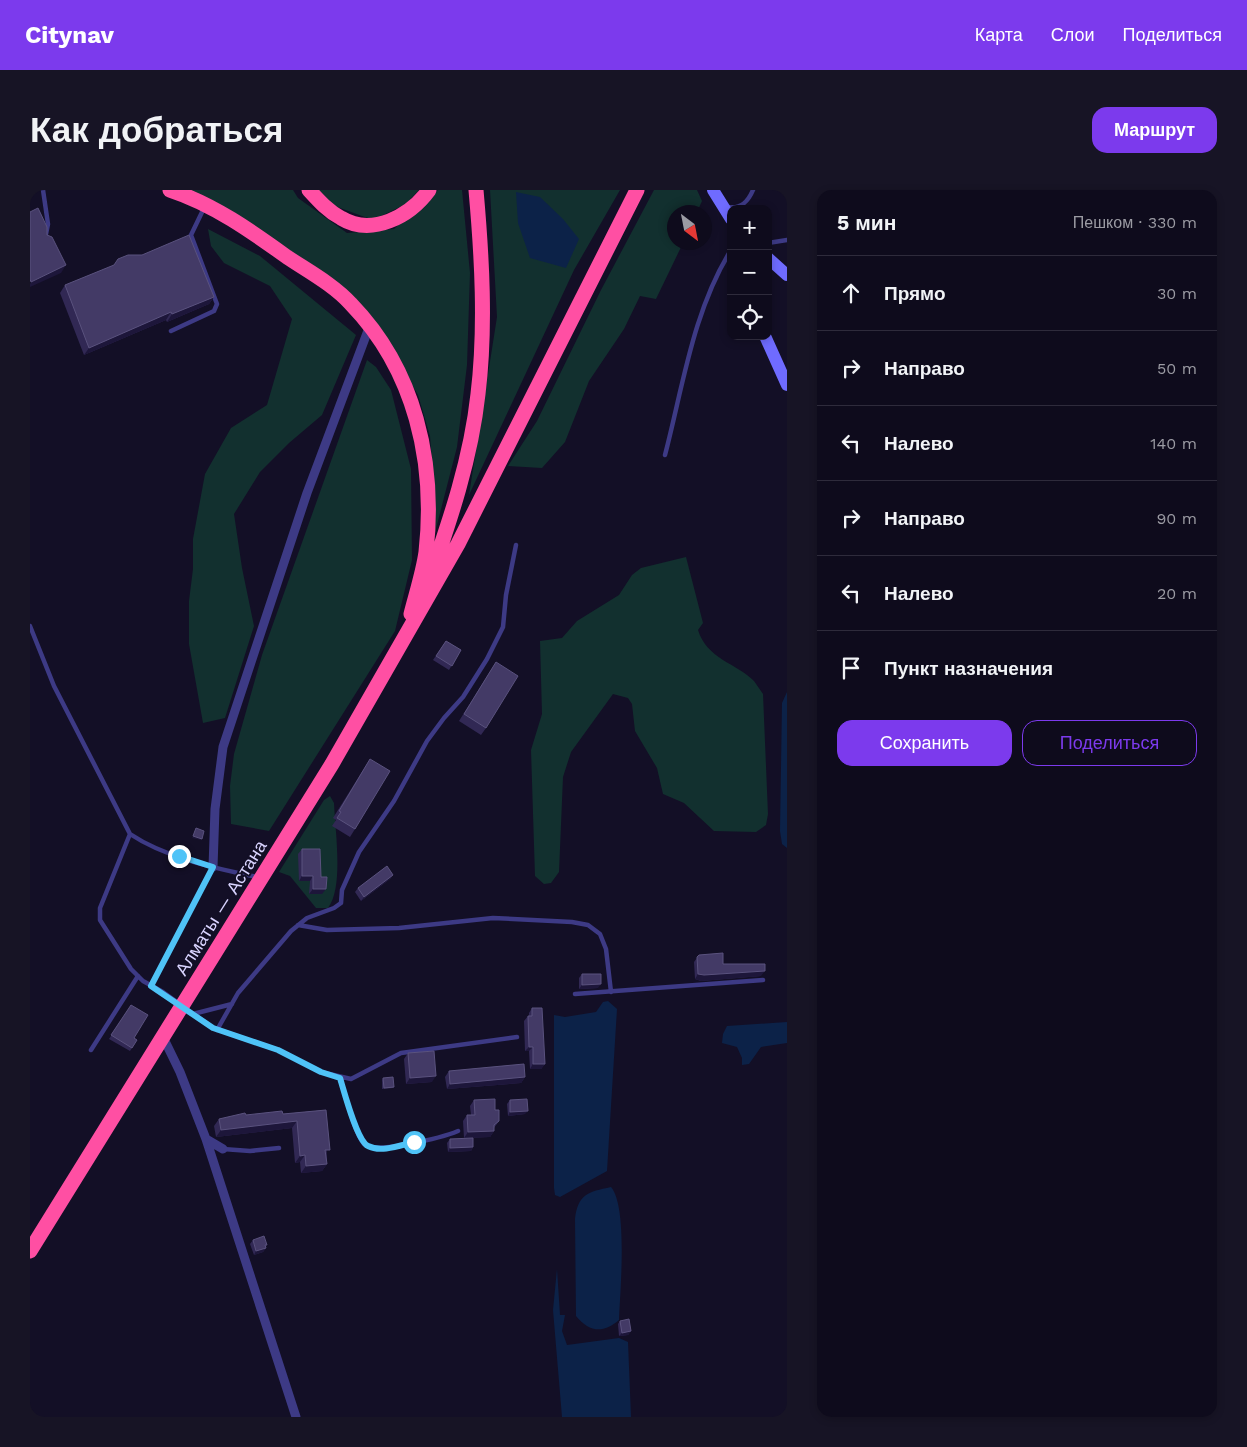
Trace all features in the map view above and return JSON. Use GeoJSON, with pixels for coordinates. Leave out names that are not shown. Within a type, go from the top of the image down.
{"type":"FeatureCollection","features":[{"type":"Feature","properties":{"kind":"highway"},"geometry":{"type":"LineString","coordinates":[[170,190],[246,227],[350,302],[370,325],[390,357],[410,395],[420,430],[427,474],[425,553],[406,633]]}},
{"type":"Feature","properties":{"kind":"highway"},"geometry":{"type":"LineString","coordinates":[[309,190],[327,209],[343,220],[376,224],[391,222],[406,213],[429,190]]}},
{"type":"Feature","properties":{"kind":"highway"},"geometry":{"type":"LineString","coordinates":[[406,633],[429,582],[456,500],[469,450],[478,394],[482,331],[476,190]]}},
{"type":"Feature","properties":{"kind":"highway"},"geometry":{"type":"LineString","coordinates":[[406,633],[458,544],[637,190]]}},
{"type":"Feature","properties":{"kind":"highway","name":"Алматы — Астана"},"geometry":{"type":"LineString","coordinates":[[30,1251],[163,1037],[188,1010],[262,878],[332,764],[406,633]]}},
{"type":"Feature","properties":{"kind":"street"},"geometry":{"type":"LineString","coordinates":[[713,190],[727,212]]}},
{"type":"Feature","properties":{"kind":"street"},"geometry":{"type":"LineString","coordinates":[[772,262],[787,275]]}},
{"type":"Feature","properties":{"kind":"street"},"geometry":{"type":"LineString","coordinates":[[213,867],[215,809],[223,748],[307,493],[370,325]]}},
{"type":"Feature","properties":{"kind":"street"},"geometry":{"type":"LineString","coordinates":[[767,340],[783,366],[787,385]]}},
{"type":"Feature","properties":{"kind":"street"},"geometry":{"type":"LineString","coordinates":[[163,1037],[180,1072],[206,1139],[296,1417]]}},
{"type":"Feature","properties":{"kind":"street"},"geometry":{"type":"LineString","coordinates":[[206,1139],[223,1149]]}},
{"type":"Feature","properties":{"kind":"lane"},"geometry":{"type":"LineString","coordinates":[[43,190],[48,224],[45,240]]}},
{"type":"Feature","properties":{"kind":"lane"},"geometry":{"type":"LineString","coordinates":[[724,207],[735,208],[745,204],[753,190]]}},
{"type":"Feature","properties":{"kind":"lane"},"geometry":{"type":"LineString","coordinates":[[171,331],[214,310],[217,304],[192,235],[206,206]]}},
{"type":"Feature","properties":{"kind":"lane"},"geometry":{"type":"LineString","coordinates":[[772,242],[787,240]]}},
{"type":"Feature","properties":{"kind":"lane"},"geometry":{"type":"LineString","coordinates":[[665,455],[703,305],[717,272],[727,256]]}},
{"type":"Feature","properties":{"kind":"lane"},"geometry":{"type":"LineString","coordinates":[[217,1030],[238,993],[298,925],[307,918],[334,908],[341,903],[342,890],[359,852],[394,801],[427,741],[463,697],[487,659],[503,627],[506,595],[516,544]]}},
{"type":"Feature","properties":{"kind":"lane"},"geometry":{"type":"LineString","coordinates":[[30,626],[54,686],[130,834],[145,844],[213,867],[262,878]]}},
{"type":"Feature","properties":{"kind":"lane"},"geometry":{"type":"LineString","coordinates":[[130,834],[100,908],[100,920],[115,946],[138,976],[217,1030],[278,1050],[321,1072],[340,1078],[351,1079],[401,1053],[517,1037]]}},
{"type":"Feature","properties":{"kind":"lane"},"geometry":{"type":"LineString","coordinates":[[151,986],[213,867]]}},
{"type":"Feature","properties":{"kind":"lane"},"geometry":{"type":"LineString","coordinates":[[298,925],[327,930],[399,928],[493,918],[572,922],[588,925],[600,934],[606,949],[611,992]]}},
{"type":"Feature","properties":{"kind":"lane"},"geometry":{"type":"LineString","coordinates":[[91,1050],[138,976]]}},
{"type":"Feature","properties":{"kind":"lane"},"geometry":{"type":"LineString","coordinates":[[575,994],[763,980]]}},
{"type":"Feature","properties":{"kind":"lane"},"geometry":{"type":"LineString","coordinates":[[188,1010],[232,1004]]}},
{"type":"Feature","properties":{"kind":"lane"},"geometry":{"type":"LineString","coordinates":[[340,1078],[359,1133],[364,1144],[370,1148],[393,1148],[428,1138],[446,1136],[458,1131]]}},
{"type":"Feature","properties":{"kind":"lane"},"geometry":{"type":"LineString","coordinates":[[223,1149],[250,1151],[279,1148]]}},
{"type":"Feature","properties":{"kind":"green space"},"geometry":{"type":"Polygon","coordinates":[[[184,190],[293,190],[298,198],[347,233],[394,229],[438,190],[462,190],[470,273],[467,365],[457,447],[430,552],[435,502],[430,436],[418,395],[376,324],[184,190]]]}},
{"type":"Feature","properties":{"kind":"green space"},"geometry":{"type":"Polygon","coordinates":[[[317,190],[419,190],[406,204],[373,220],[332,205],[317,190]]]}},
{"type":"Feature","properties":{"kind":"green space"},"geometry":{"type":"Polygon","coordinates":[[[490,190],[620,190],[574,270],[469,495],[497,317],[490,190]]]}},
{"type":"Feature","properties":{"kind":"green space"},"geometry":{"type":"Polygon","coordinates":[[[654,190],[697,190],[702,201],[700,205],[667,205],[667,250],[680,250],[656,299],[640,296],[624,329],[589,381],[565,442],[542,468],[508,466],[537,421],[601,290],[654,190]]]}},
{"type":"Feature","properties":{"kind":"green space"},"geometry":{"type":"Polygon","coordinates":[[[208,229],[260,256],[356,335],[322,415],[289,443],[260,472],[234,514],[242,568],[254,626],[225,718],[203,723],[189,644],[189,601],[193,569],[193,539],[205,474],[231,428],[267,405],[292,319],[270,286],[224,263],[211,246],[208,229]]]}},
{"type":"Feature","properties":{"kind":"green space"},"geometry":{"type":"Polygon","coordinates":[[[367,360],[376,367],[391,390],[411,469],[412,560],[395,631],[269,831],[231,824],[230,786],[234,754],[262,655],[367,360]]]}},
{"type":"Feature","properties":{"kind":"green space"},"geometry":{"type":"Polygon","coordinates":[[[686,557],[703,623],[698,630],[702,640],[715,654],[754,681],[763,694],[768,814],[766,825],[756,832],[714,831],[684,803],[663,794],[657,768],[635,731],[632,704],[628,698],[613,694],[571,752],[563,777],[559,872],[551,883],[544,884],[535,876],[531,750],[542,714],[540,641],[562,638],[577,621],[619,595],[632,575],[641,568],[686,557]]]}},
{"type":"Feature","properties":{"kind":"green space"},"geometry":{"type":"Polygon","coordinates":[[[330,796],[334,803],[337,843],[336,887],[328,908],[316,908],[290,876],[279,872],[324,800],[330,796]]]}},
{"type":"Feature","properties":{"kind":"water"},"geometry":{"type":"Polygon","coordinates":[[[516,192],[540,197],[563,219],[579,239],[566,268],[530,258],[518,223],[516,192]]]}},
{"type":"Feature","properties":{"kind":"water"},"geometry":{"type":"Polygon","coordinates":[[[787,692],[787,848],[782,844],[780,831],[782,703],[787,692]]]}},
{"type":"Feature","properties":{"kind":"water"},"geometry":{"type":"Polygon","coordinates":[[[608,1001],[617,1009],[607,1171],[560,1197],[555,1195],[554,1188],[554,1015],[565,1017],[596,1012],[603,1002],[608,1001]]]}},
{"type":"Feature","properties":{"kind":"water"},"geometry":{"type":"Polygon","coordinates":[[[787,1022],[787,1043],[761,1047],[749,1064],[742,1065],[742,1058],[737,1047],[722,1043],[723,1034],[727,1026],[787,1022]]]}},
{"type":"Feature","properties":{"kind":"water"},"geometry":{"type":"Polygon","coordinates":[[[611,1187],[620,1212],[622,1250],[619,1320],[607,1328],[596,1329],[586,1325],[576,1316],[575,1219],[576,1211],[582,1199],[590,1193],[611,1187]]]}},
{"type":"Feature","properties":{"kind":"water"},"geometry":{"type":"Polygon","coordinates":[[[557,1269],[560,1315],[565,1315],[562,1331],[567,1345],[619,1338],[628,1342],[631,1417],[562,1417],[553,1310],[557,1269]]]}},
{"type":"Feature","properties":{"kind":"building"},"geometry":{"type":"Polygon","coordinates":[[[38,208],[47,227],[47,235],[52,237],[66,265],[31,282],[30,212],[38,208]]]}},
{"type":"Feature","properties":{"kind":"building"},"geometry":{"type":"Polygon","coordinates":[[[189,235],[214,297],[172,314],[171,312],[89,348],[65,285],[114,265],[118,259],[128,255],[142,255],[189,235]]]}},
{"type":"Feature","properties":{"kind":"building"},"geometry":{"type":"Polygon","coordinates":[[[446,641],[461,650],[452,666],[436,656],[446,641]]]}},
{"type":"Feature","properties":{"kind":"building"},"geometry":{"type":"Polygon","coordinates":[[[496,662],[518,676],[486,728],[464,714],[496,662]]]}},
{"type":"Feature","properties":{"kind":"building"},"geometry":{"type":"Polygon","coordinates":[[[370,759],[390,771],[355,829],[337,818],[341,812],[339,811],[370,759]]]}},
{"type":"Feature","properties":{"kind":"building"},"geometry":{"type":"Polygon","coordinates":[[[196,828],[204,831],[202,839],[193,836],[196,828]]]}},
{"type":"Feature","properties":{"kind":"building"},"geometry":{"type":"Polygon","coordinates":[[[302,849],[320,849],[321,877],[327,877],[326,889],[313,889],[313,876],[302,876],[302,849]]]}},
{"type":"Feature","properties":{"kind":"building"},"geometry":{"type":"Polygon","coordinates":[[[387,866],[393,875],[364,897],[358,888],[387,866]]]}},
{"type":"Feature","properties":{"kind":"building"},"geometry":{"type":"Polygon","coordinates":[[[723,953],[723,964],[765,964],[765,971],[698,974],[697,957],[699,955],[723,953]]]}},
{"type":"Feature","properties":{"kind":"building"},"geometry":{"type":"Polygon","coordinates":[[[582,974],[601,974],[601,984],[582,985],[582,974]]]}},
{"type":"Feature","properties":{"kind":"building"},"geometry":{"type":"Polygon","coordinates":[[[131,1005],[148,1015],[134,1038],[137,1040],[132,1048],[111,1035],[131,1005]]]}},
{"type":"Feature","properties":{"kind":"building"},"geometry":{"type":"Polygon","coordinates":[[[532,1008],[542,1008],[545,1064],[533,1064],[533,1047],[529,1047],[528,1016],[532,1016],[532,1008]]]}},
{"type":"Feature","properties":{"kind":"building"},"geometry":{"type":"Polygon","coordinates":[[[434,1051],[436,1076],[410,1078],[408,1053],[434,1051]]]}},
{"type":"Feature","properties":{"kind":"building"},"geometry":{"type":"Polygon","coordinates":[[[524,1064],[525,1077],[450,1084],[449,1071],[524,1064]]]}},
{"type":"Feature","properties":{"kind":"building"},"geometry":{"type":"Polygon","coordinates":[[[393,1077],[394,1087],[384,1088],[383,1078],[393,1077]]]}},
{"type":"Feature","properties":{"kind":"building"},"geometry":{"type":"Polygon","coordinates":[[[495,1099],[495,1110],[499,1110],[499,1121],[494,1125],[494,1131],[468,1132],[467,1115],[475,1115],[474,1100],[495,1099]]]}},
{"type":"Feature","properties":{"kind":"building"},"geometry":{"type":"Polygon","coordinates":[[[527,1099],[528,1111],[510,1112],[510,1100],[527,1099]]]}},
{"type":"Feature","properties":{"kind":"building"},"geometry":{"type":"Polygon","coordinates":[[[326,1110],[330,1150],[325,1150],[327,1164],[306,1166],[305,1155],[300,1156],[297,1121],[221,1130],[219,1119],[245,1113],[246,1115],[282,1111],[283,1114],[326,1110]]]}},
{"type":"Feature","properties":{"kind":"building"},"geometry":{"type":"Polygon","coordinates":[[[473,1138],[473,1147],[450,1148],[450,1139],[473,1138]]]}},
{"type":"Feature","properties":{"kind":"building"},"geometry":{"type":"Polygon","coordinates":[[[264,1236],[266,1248],[256,1251],[253,1240],[264,1236]]]}},
{"type":"Feature","properties":{"kind":"building"},"geometry":{"type":"Polygon","coordinates":[[[629,1319],[631,1331],[622,1333],[620,1321],[629,1319]]]}},
{"type":"Feature","properties":{"kind":"route"},"geometry":{"type":"LineString","coordinates":[[179,856],[213,867],[151,986],[163,992],[213,1028],[278,1050],[321,1072],[340,1078],[359,1133],[364,1144],[370,1148],[393,1148],[414,1142]]}}]}
